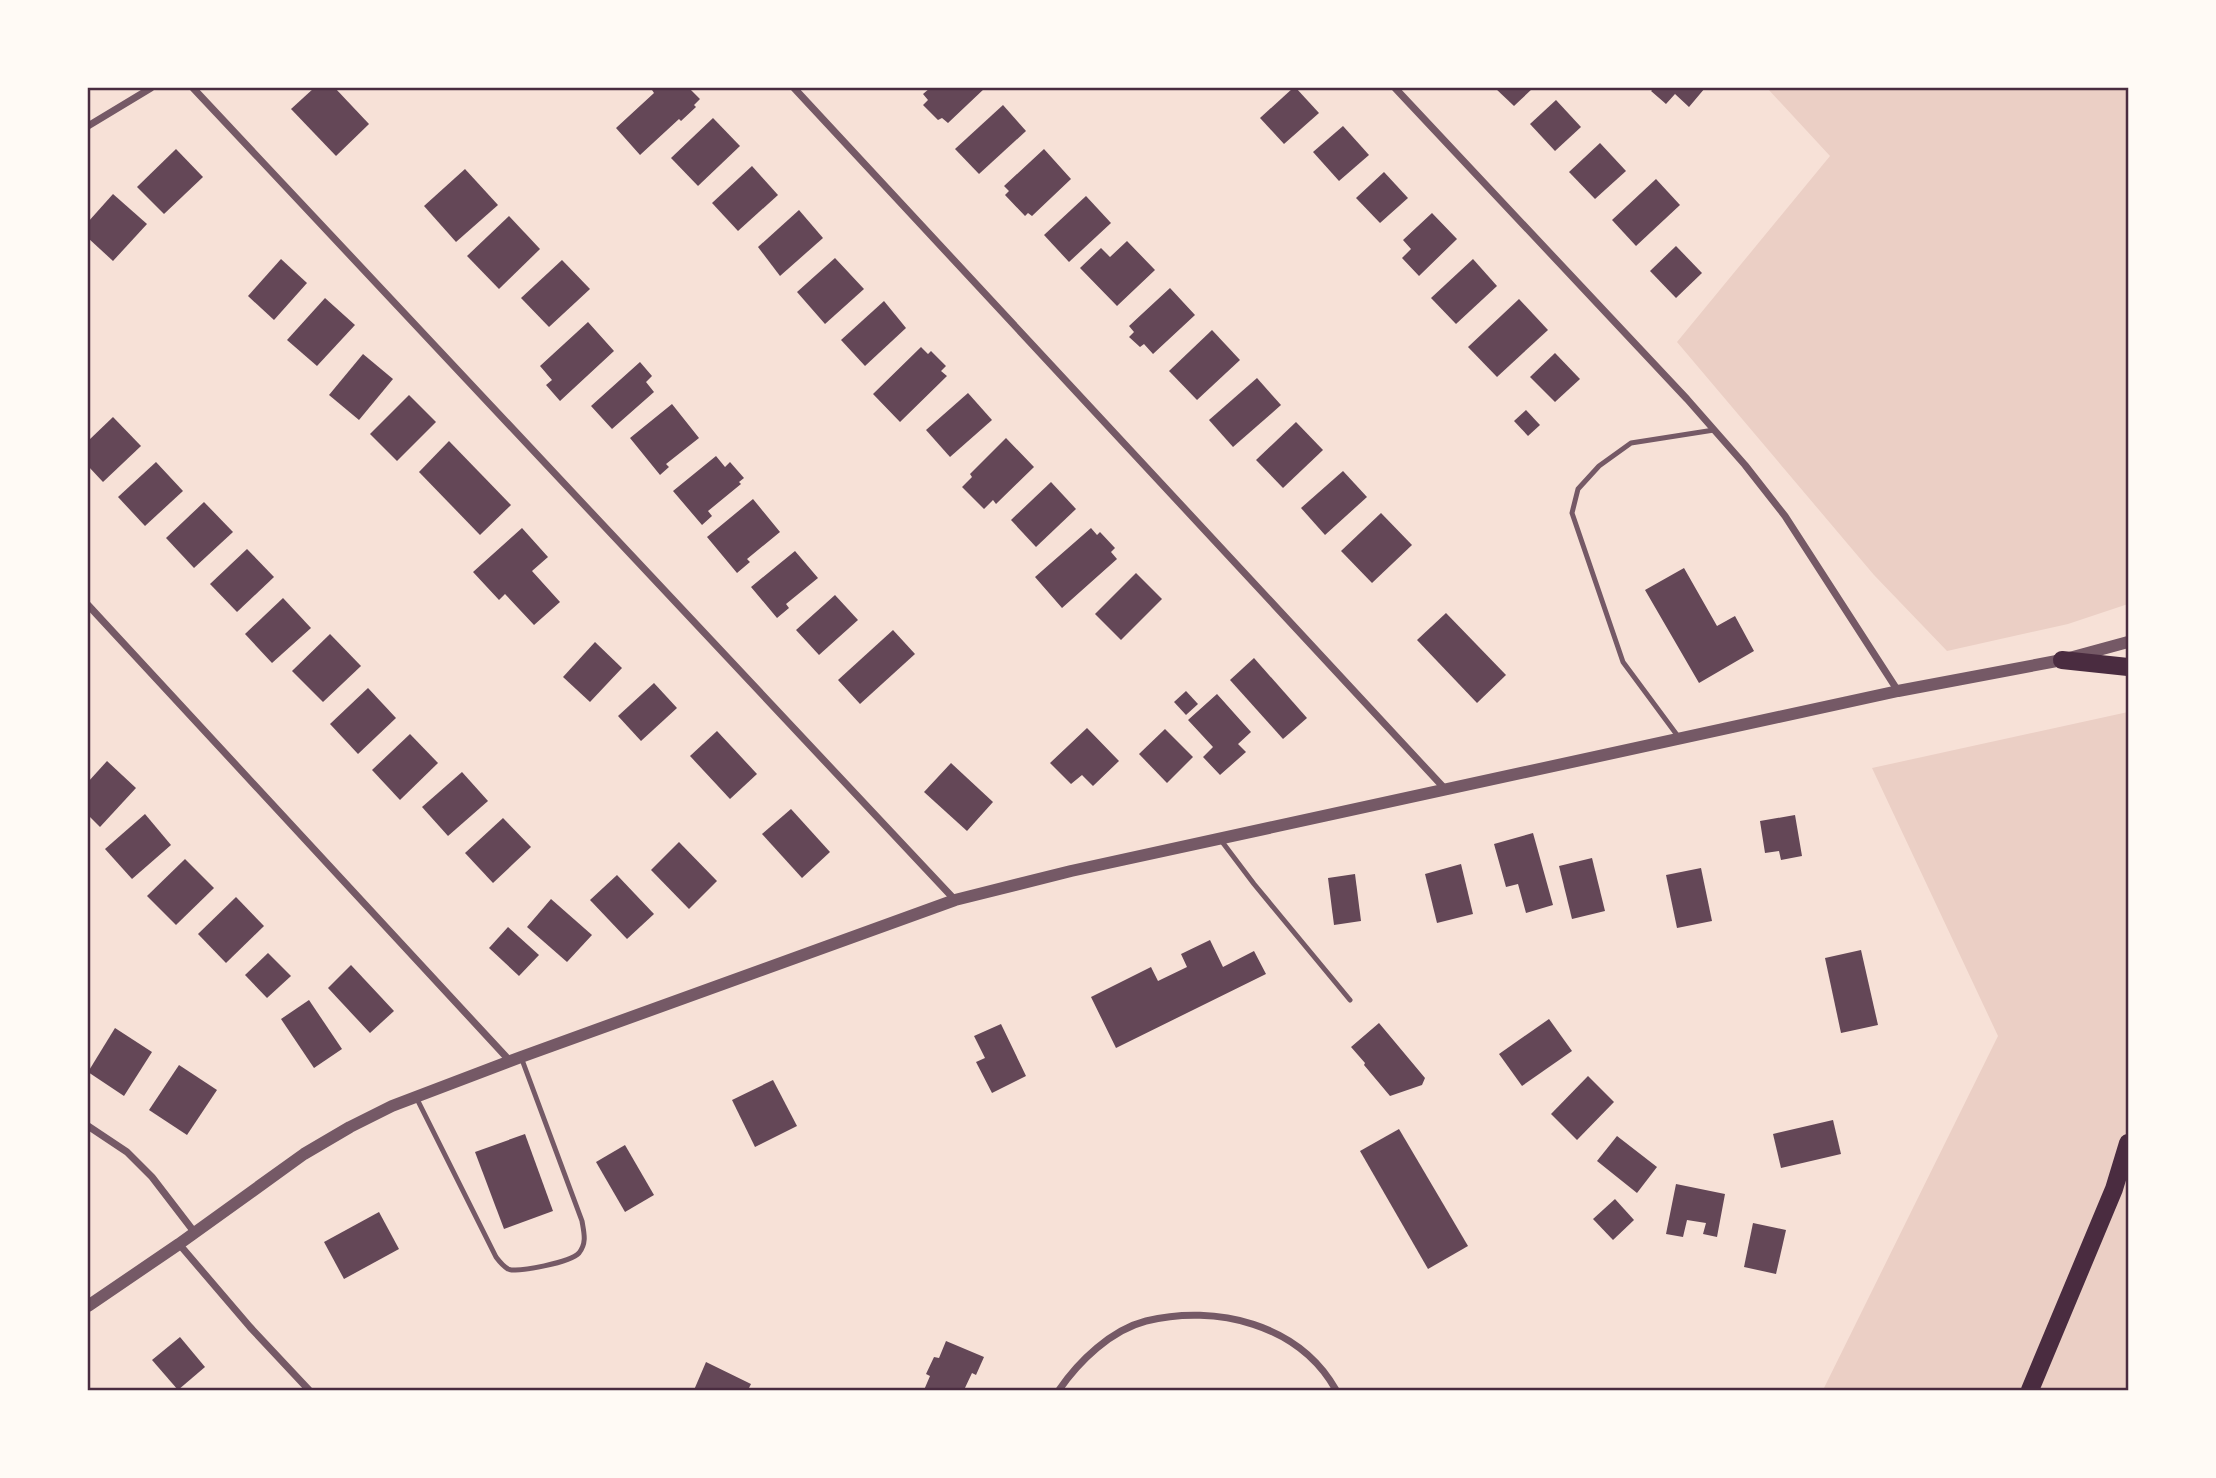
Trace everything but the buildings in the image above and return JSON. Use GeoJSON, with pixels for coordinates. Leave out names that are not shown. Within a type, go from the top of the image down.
{"type":"FeatureCollection","features":[{"type":"Feature","properties":{"kind":"main road"},"geometry":{"type":"LineString","coordinates":[[2063,660],[2129,667]]}},
{"type":"Feature","properties":{"kind":"main road"},"geometry":{"type":"LineString","coordinates":[[2030,1391],[2114,1189],[2129,1143]]}},
{"type":"Feature","properties":{"kind":"main road"},"geometry":{"type":"LineString","coordinates":[[2114,1189],[2129,1162]]}},
{"type":"Feature","properties":{"kind":"street"},"geometry":{"type":"LineString","coordinates":[[88,126],[151,88]]}},
{"type":"Feature","properties":{"kind":"street"},"geometry":{"type":"LineString","coordinates":[[193,88],[955,900]]}},
{"type":"Feature","properties":{"kind":"street"},"geometry":{"type":"LineString","coordinates":[[794,88],[1447,790]]}},
{"type":"Feature","properties":{"kind":"street"},"geometry":{"type":"LineString","coordinates":[[1395,88],[1714,430],[1785,516],[1898,691]]}},
{"type":"Feature","properties":{"kind":"street"},"geometry":{"type":"LineString","coordinates":[[88,605],[516,1059]]}},
{"type":"Feature","properties":{"kind":"street"},"geometry":{"type":"LineString","coordinates":[[88,1306],[304,1154],[350,1126],[416,1097],[516,1059],[955,900],[1071,871],[1898,691],[2063,660],[2129,642]]}},
{"type":"Feature","properties":{"kind":"street"},"geometry":{"type":"LineString","coordinates":[[88,1126],[127,1152],[152,1177],[195,1233]]}},
{"type":"Feature","properties":{"kind":"street"},"geometry":{"type":"LineString","coordinates":[[179,1244],[309,1391]]}},
{"type":"Feature","properties":{"kind":"street"},"geometry":{"type":"LineString","coordinates":[[1059,1391],[1072,1372],[1109,1338],[1144,1321],[1189,1315],[1230,1317],[1276,1333],[1295,1345],[1313,1362],[1336,1391]]}},
{"type":"Feature","properties":{"kind":"lane"},"geometry":{"type":"LineString","coordinates":[[1680,738],[1623,662],[1573,513],[1578,489],[1599,466],[1631,443],[1714,430]]}},
{"type":"Feature","properties":{"kind":"lane"},"geometry":{"type":"LineString","coordinates":[[1220,839],[1350,1000]]}},
{"type":"Feature","properties":{"kind":"lane"},"geometry":{"type":"LineString","coordinates":[[416,1097],[496,1257],[505,1268],[514,1270],[578,1255],[585,1241],[582,1221],[516,1059]]}},
{"type":"Feature","properties":{"kind":"shaded area"},"geometry":{"type":"Polygon","coordinates":[[[1767,88],[2128,88],[2128,604],[2068,624],[1947,651],[1874,575],[1677,342],[1830,156],[1767,88]]]}},
{"type":"Feature","properties":{"kind":"shaded area"},"geometry":{"type":"Polygon","coordinates":[[[2128,712],[2128,1390],[1823,1390],[1998,1036],[1872,768],[2128,712]]]}}]}
